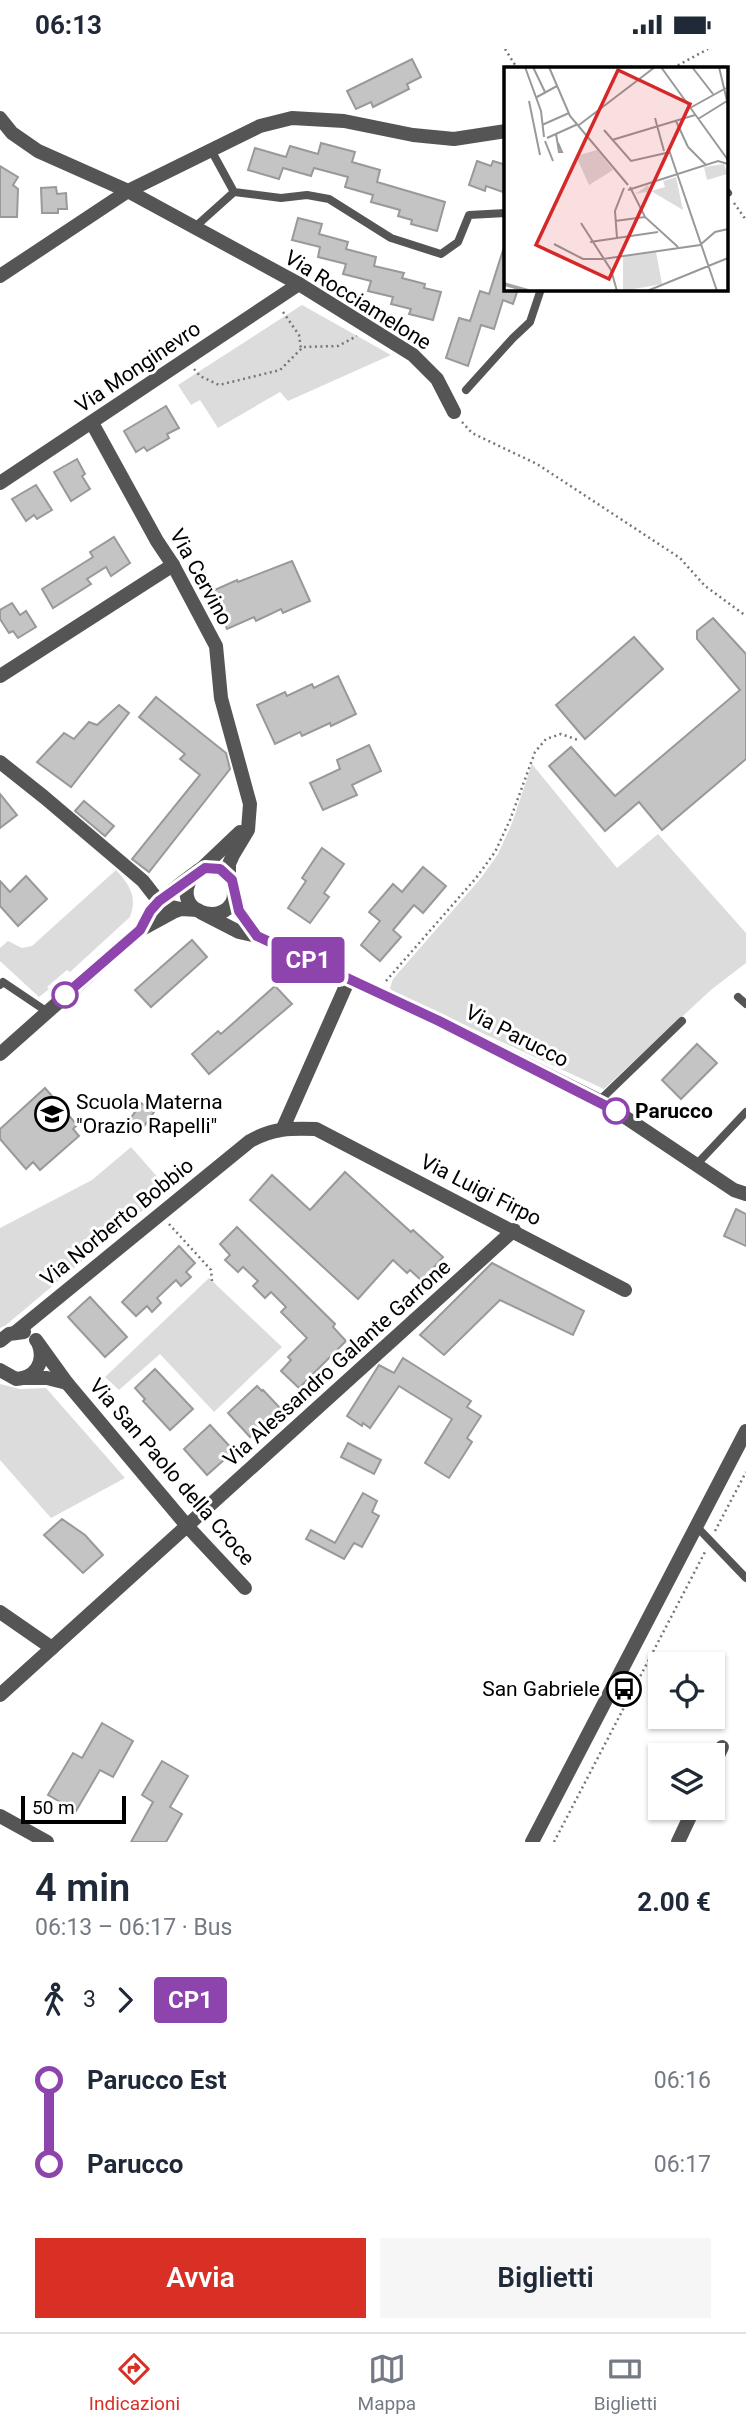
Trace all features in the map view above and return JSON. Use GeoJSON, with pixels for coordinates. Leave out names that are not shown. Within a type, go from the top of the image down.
{"type":"FeatureCollection","features":[{"type":"Feature","properties":{"kind":"street","name":"Via Rocciamelone"},"geometry":{"type":"LineString","coordinates":[[0,118],[12,133],[38,151],[128,191],[195,227],[299,284],[413,355],[437,379],[454,412]]}},
{"type":"Feature","properties":{"kind":"street"},"geometry":{"type":"LineString","coordinates":[[0,276],[128,191],[260,126],[292,118],[344,121],[413,135],[454,139],[504,131]]}},
{"type":"Feature","properties":{"kind":"street","name":"Via Monginevro"},"geometry":{"type":"LineString","coordinates":[[0,483],[299,284]]}},
{"type":"Feature","properties":{"kind":"street","name":"Via Cervino"},"geometry":{"type":"LineString","coordinates":[[92,423],[216,646],[221,698],[250,804],[248,830],[229,864],[229,876]]}},
{"type":"Feature","properties":{"kind":"street"},"geometry":{"type":"LineString","coordinates":[[0,676],[173,565]]}},
{"type":"Feature","properties":{"kind":"street"},"geometry":{"type":"LineString","coordinates":[[0,762],[143,881],[159,901],[167,906],[210,915],[225,910],[234,896]]}},
{"type":"Feature","properties":{"kind":"street"},"geometry":{"type":"LineString","coordinates":[[140,930],[159,901],[197,872],[239,833],[246,823],[250,804]]}},
{"type":"Feature","properties":{"kind":"street"},"geometry":{"type":"LineString","coordinates":[[200,912],[190,903],[187,895],[189,881],[197,872],[213,867],[220,869],[229,876],[239,911],[257,936]]}},
{"type":"Feature","properties":{"kind":"street"},"geometry":{"type":"LineString","coordinates":[[143,881],[178,887]]}},
{"type":"Feature","properties":{"kind":"street"},"geometry":{"type":"LineString","coordinates":[[140,930],[143,881]]}},
{"type":"Feature","properties":{"kind":"street"},"geometry":{"type":"LineString","coordinates":[[0,1054],[140,930],[181,909]]}},
{"type":"Feature","properties":{"kind":"street","name":"Via Parucco"},"geometry":{"type":"LineString","coordinates":[[200,912],[439,1021],[599,1101],[734,1190],[746,1194]]}},
{"type":"Feature","properties":{"kind":"street"},"geometry":{"type":"LineString","coordinates":[[283,1128],[349,979]]}},
{"type":"Feature","properties":{"kind":"street","name":"Via Norberto Bobbio"},"geometry":{"type":"LineString","coordinates":[[1,1339],[16,1332],[250,1141],[264,1133],[283,1128],[316,1129]]}},
{"type":"Feature","properties":{"kind":"street","name":"Via Luigi Firpo"},"geometry":{"type":"LineString","coordinates":[[316,1129],[625,1290]]}},
{"type":"Feature","properties":{"kind":"street","name":"Via Alessandro Galante Garrone"},"geometry":{"type":"LineString","coordinates":[[0,1695],[514,1230]]}},
{"type":"Feature","properties":{"kind":"street"},"geometry":{"type":"LineString","coordinates":[[16,1332],[23,1332],[36,1340],[41,1353],[39,1366],[29,1376],[22,1378]]}},
{"type":"Feature","properties":{"kind":"street","name":"Via San Paolo della Croce"},"geometry":{"type":"LineString","coordinates":[[36,1340],[67,1383],[188,1527],[245,1588]]}},
{"type":"Feature","properties":{"kind":"street"},"geometry":{"type":"LineString","coordinates":[[1,1372],[9,1377],[47,1378],[67,1383]]}},
{"type":"Feature","properties":{"kind":"street"},"geometry":{"type":"LineString","coordinates":[[532,1842],[746,1431]]}},
{"type":"Feature","properties":{"kind":"street"},"geometry":{"type":"LineString","coordinates":[[0,1612],[52,1648]]}},
{"type":"Feature","properties":{"kind":"street"},"geometry":{"type":"LineString","coordinates":[[0,1816],[47,1842]]}},
{"type":"Feature","properties":{"kind":"street"},"geometry":{"type":"LineString","coordinates":[[678,1842],[688,1820]]}},
{"type":"Feature","properties":{"kind":"lane"},"geometry":{"type":"LineString","coordinates":[[211,150],[234,192]]}},
{"type":"Feature","properties":{"kind":"lane"},"geometry":{"type":"LineString","coordinates":[[195,227],[234,192],[281,198],[307,195],[329,199],[391,238],[441,254],[458,241],[469,215],[504,213]]}},
{"type":"Feature","properties":{"kind":"lane"},"geometry":{"type":"LineString","coordinates":[[466,390],[530,322],[540,291]]}},
{"type":"Feature","properties":{"kind":"lane"},"geometry":{"type":"LineString","coordinates":[[0,985],[3,982],[46,1011]]}},
{"type":"Feature","properties":{"kind":"lane"},"geometry":{"type":"LineString","coordinates":[[738,997],[746,1004]]}},
{"type":"Feature","properties":{"kind":"lane"},"geometry":{"type":"LineString","coordinates":[[599,1101],[682,1021]]}},
{"type":"Feature","properties":{"kind":"lane"},"geometry":{"type":"LineString","coordinates":[[696,1165],[746,1112]]}},
{"type":"Feature","properties":{"kind":"lane"},"geometry":{"type":"LineString","coordinates":[[696,1526],[746,1578]]}},
{"type":"Feature","properties":{"kind":"path"},"geometry":{"type":"LineString","coordinates":[[505,49],[516,67]]}},
{"type":"Feature","properties":{"kind":"path"},"geometry":{"type":"LineString","coordinates":[[675,67],[708,49]]}},
{"type":"Feature","properties":{"kind":"path"},"geometry":{"type":"LineString","coordinates":[[728,194],[746,220]]}},
{"type":"Feature","properties":{"kind":"path"},"geometry":{"type":"LineString","coordinates":[[274,301],[299,335],[301,349]]}},
{"type":"Feature","properties":{"kind":"path"},"geometry":{"type":"LineString","coordinates":[[186,360],[200,376],[219,385],[280,370],[301,349],[320,345],[338,346],[368,328]]}},
{"type":"Feature","properties":{"kind":"path"},"geometry":{"type":"LineString","coordinates":[[454,412],[472,433],[537,464],[680,558],[705,586],[746,617]]}},
{"type":"Feature","properties":{"kind":"path"},"geometry":{"type":"LineString","coordinates":[[377,992],[477,877],[495,852],[535,752],[547,739],[561,734],[578,740]]}},
{"type":"Feature","properties":{"kind":"path"},"geometry":{"type":"LineString","coordinates":[[159,1214],[211,1270],[212,1281]]}},
{"type":"Feature","properties":{"kind":"path"},"geometry":{"type":"LineString","coordinates":[[554,1842],[746,1472]]}},
{"type":"Feature","properties":{"kind":"shaded area"},"geometry":{"type":"Polygon","coordinates":[[[302,305],[391,355],[288,401],[280,392],[218,428],[200,400],[191,405],[178,385],[302,305]]]}},
{"type":"Feature","properties":{"kind":"shaded area"},"geometry":{"type":"Polygon","coordinates":[[[532,764],[617,868],[658,834],[746,933],[746,963],[712,989],[604,1089],[393,992],[390,988],[393,979],[481,878],[498,854],[512,823],[532,764]]]}},
{"type":"Feature","properties":{"kind":"shaded area"},"geometry":{"type":"Polygon","coordinates":[[[116,870],[125,880],[133,897],[130,917],[70,972],[67,970],[47,987],[49,989],[39,997],[0,961],[0,948],[8,941],[22,948],[32,946],[116,870]]]}},
{"type":"Feature","properties":{"kind":"shaded area"},"geometry":{"type":"Polygon","coordinates":[[[131,1147],[168,1189],[0,1328],[0,1228],[92,1180],[131,1147]]]}},
{"type":"Feature","properties":{"kind":"shaded area"},"geometry":{"type":"Polygon","coordinates":[[[209,1278],[282,1347],[214,1412],[160,1354],[119,1390],[105,1377],[209,1278]]]}},
{"type":"Feature","properties":{"kind":"shaded area"},"geometry":{"type":"Polygon","coordinates":[[[0,1384],[20,1389],[46,1388],[125,1478],[51,1518],[0,1460],[0,1384]]]}},
{"type":"Feature","properties":{"kind":"building"},"geometry":{"type":"Polygon","coordinates":[[[412,59],[421,77],[407,84],[409,89],[373,107],[371,102],[356,109],[347,91],[412,59]]]}},
{"type":"Feature","properties":{"kind":"building"},"geometry":{"type":"Polygon","coordinates":[[[321,143],[355,152],[352,162],[380,170],[377,182],[445,202],[437,231],[411,224],[412,220],[398,216],[400,210],[371,202],[373,195],[345,187],[348,177],[314,168],[311,176],[283,168],[279,179],[248,170],[255,148],[286,157],[290,146],[318,154],[321,143]]]}},
{"type":"Feature","properties":{"kind":"building"},"geometry":{"type":"Polygon","coordinates":[[[477,161],[491,166],[493,161],[504,164],[504,192],[486,186],[485,191],[469,185],[477,161]]]}},
{"type":"Feature","properties":{"kind":"building"},"geometry":{"type":"Polygon","coordinates":[[[0,166],[18,177],[13,185],[18,189],[17,217],[0,217],[0,166]]]}},
{"type":"Feature","properties":{"kind":"building"},"geometry":{"type":"Polygon","coordinates":[[[56,187],[57,194],[66,193],[67,209],[58,209],[58,213],[42,213],[41,188],[56,187]]]}},
{"type":"Feature","properties":{"kind":"building"},"geometry":{"type":"Polygon","coordinates":[[[298,218],[322,224],[319,234],[348,242],[346,249],[376,257],[374,266],[404,273],[402,278],[425,284],[424,288],[441,292],[433,320],[409,314],[411,309],[391,304],[393,297],[368,291],[371,281],[343,274],[346,264],[318,257],[320,247],[292,240],[298,218]]]}},
{"type":"Feature","properties":{"kind":"building"},"geometry":{"type":"Polygon","coordinates":[[[504,247],[504,291],[517,291],[513,304],[503,300],[494,329],[481,325],[468,366],[446,358],[459,318],[470,321],[480,291],[489,294],[504,247]]]}},
{"type":"Feature","properties":{"kind":"building"},"geometry":{"type":"Polygon","coordinates":[[[166,406],[179,428],[167,434],[169,438],[147,451],[144,447],[136,452],[124,431],[166,406]]]}},
{"type":"Feature","properties":{"kind":"building"},"geometry":{"type":"Polygon","coordinates":[[[77,459],[85,474],[82,476],[90,489],[71,501],[54,472],[77,459]]]}},
{"type":"Feature","properties":{"kind":"building"},"geometry":{"type":"Polygon","coordinates":[[[36,485],[52,510],[37,519],[34,515],[26,521],[12,499],[36,485]]]}},
{"type":"Feature","properties":{"kind":"building"},"geometry":{"type":"Polygon","coordinates":[[[114,537],[130,563],[111,576],[106,567],[87,579],[91,584],[53,608],[42,589],[93,557],[90,552],[114,537]]]}},
{"type":"Feature","properties":{"kind":"building"},"geometry":{"type":"Polygon","coordinates":[[[292,561],[310,601],[283,613],[281,609],[256,621],[254,617],[227,629],[210,592],[292,561]]]}},
{"type":"Feature","properties":{"kind":"building"},"geometry":{"type":"Polygon","coordinates":[[[12,603],[20,615],[26,611],[36,627],[18,638],[13,631],[9,633],[0,619],[0,610],[12,603]]]}},
{"type":"Feature","properties":{"kind":"building"},"geometry":{"type":"Polygon","coordinates":[[[713,618],[746,654],[746,759],[662,830],[639,802],[605,831],[549,766],[571,747],[615,796],[740,690],[697,639],[697,631],[713,618]]]}},
{"type":"Feature","properties":{"kind":"building"},"geometry":{"type":"Polygon","coordinates":[[[634,637],[663,669],[585,739],[556,705],[634,637]]]}},
{"type":"Feature","properties":{"kind":"building"},"geometry":{"type":"Polygon","coordinates":[[[338,676],[356,714],[302,736],[300,732],[275,744],[257,705],[285,692],[287,696],[312,684],[314,688],[338,676]]]}},
{"type":"Feature","properties":{"kind":"building"},"geometry":{"type":"Polygon","coordinates":[[[156,697],[226,753],[230,769],[149,872],[132,859],[200,775],[180,759],[185,754],[139,717],[156,697]]]}},
{"type":"Feature","properties":{"kind":"building"},"geometry":{"type":"Polygon","coordinates":[[[119,705],[129,713],[71,787],[37,762],[64,733],[74,739],[89,722],[97,725],[119,705]]]}},
{"type":"Feature","properties":{"kind":"building"},"geometry":{"type":"Polygon","coordinates":[[[369,745],[381,771],[352,785],[357,795],[323,810],[310,783],[340,769],[337,760],[369,745]]]}},
{"type":"Feature","properties":{"kind":"building"},"geometry":{"type":"Polygon","coordinates":[[[0,794],[17,815],[0,828],[0,794]]]}},
{"type":"Feature","properties":{"kind":"building"},"geometry":{"type":"Polygon","coordinates":[[[84,801],[114,826],[105,836],[75,811],[84,801]]]}},
{"type":"Feature","properties":{"kind":"building"},"geometry":{"type":"Polygon","coordinates":[[[322,848],[344,864],[324,893],[329,897],[310,923],[288,908],[306,881],[302,878],[322,848]]]}},
{"type":"Feature","properties":{"kind":"building"},"geometry":{"type":"Polygon","coordinates":[[[423,867],[446,886],[423,913],[414,905],[393,930],[401,937],[380,961],[361,945],[380,921],[369,912],[393,884],[402,892],[423,867]]]}},
{"type":"Feature","properties":{"kind":"building"},"geometry":{"type":"Polygon","coordinates":[[[26,876],[47,899],[18,926],[0,906],[0,881],[10,892],[26,876]]]}},
{"type":"Feature","properties":{"kind":"building"},"geometry":{"type":"Polygon","coordinates":[[[192,940],[207,957],[151,1007],[135,990],[192,940]]]}},
{"type":"Feature","properties":{"kind":"building"},"geometry":{"type":"Polygon","coordinates":[[[275,986],[292,1004],[209,1074],[192,1054],[218,1031],[221,1034],[275,986]]]}},
{"type":"Feature","properties":{"kind":"building"},"geometry":{"type":"Polygon","coordinates":[[[697,1044],[717,1063],[681,1099],[662,1080],[697,1044]]]}},
{"type":"Feature","properties":{"kind":"building"},"geometry":{"type":"Polygon","coordinates":[[[45,1088],[77,1125],[73,1129],[79,1136],[40,1170],[33,1162],[26,1169],[0,1139],[0,1129],[45,1088]]]}},
{"type":"Feature","properties":{"kind":"building"},"geometry":{"type":"Polygon","coordinates":[[[141,1103],[154,1112],[138,1135],[125,1127],[141,1103]]]}},
{"type":"Feature","properties":{"kind":"building"},"geometry":{"type":"Polygon","coordinates":[[[345,1172],[443,1257],[422,1281],[410,1270],[407,1273],[393,1260],[358,1299],[250,1200],[272,1175],[310,1210],[345,1172]]]}},
{"type":"Feature","properties":{"kind":"building"},"geometry":{"type":"Polygon","coordinates":[[[736,1209],[746,1214],[746,1246],[724,1236],[736,1209]]]}},
{"type":"Feature","properties":{"kind":"building"},"geometry":{"type":"Polygon","coordinates":[[[237,1227],[335,1324],[333,1327],[346,1341],[299,1388],[281,1371],[291,1360],[288,1357],[307,1338],[281,1312],[286,1307],[271,1292],[265,1298],[253,1286],[258,1281],[243,1267],[238,1272],[225,1260],[230,1255],[220,1244],[237,1227]]]}},
{"type":"Feature","properties":{"kind":"building"},"geometry":{"type":"Polygon","coordinates":[[[179,1246],[195,1263],[186,1272],[191,1277],[181,1286],[176,1280],[157,1298],[161,1303],[152,1312],[147,1306],[136,1316],[122,1302],[179,1246]]]}},
{"type":"Feature","properties":{"kind":"building"},"geometry":{"type":"Polygon","coordinates":[[[492,1263],[584,1311],[573,1335],[500,1300],[444,1355],[420,1335],[492,1263]]]}},
{"type":"Feature","properties":{"kind":"building"},"geometry":{"type":"Polygon","coordinates":[[[90,1297],[127,1337],[105,1357],[68,1317],[90,1297]]]}},
{"type":"Feature","properties":{"kind":"building"},"geometry":{"type":"Polygon","coordinates":[[[403,1358],[471,1401],[467,1407],[481,1416],[467,1438],[472,1442],[449,1478],[425,1463],[452,1419],[399,1386],[370,1428],[347,1416],[379,1365],[394,1373],[403,1358]]]}},
{"type":"Feature","properties":{"kind":"building"},"geometry":{"type":"Polygon","coordinates":[[[155,1369],[193,1409],[170,1430],[143,1401],[145,1399],[135,1388],[155,1369]]]}},
{"type":"Feature","properties":{"kind":"building"},"geometry":{"type":"Polygon","coordinates":[[[257,1386],[280,1408],[250,1437],[228,1413],[257,1386]]]}},
{"type":"Feature","properties":{"kind":"building"},"geometry":{"type":"Polygon","coordinates":[[[210,1425],[234,1451],[207,1475],[184,1449],[210,1425]]]}},
{"type":"Feature","properties":{"kind":"building"},"geometry":{"type":"Polygon","coordinates":[[[348,1443],[381,1460],[374,1474],[341,1457],[348,1443]]]}},
{"type":"Feature","properties":{"kind":"building"},"geometry":{"type":"Polygon","coordinates":[[[363,1493],[377,1501],[372,1512],[379,1516],[362,1547],[354,1543],[344,1559],[306,1539],[311,1530],[335,1543],[363,1493]]]}},
{"type":"Feature","properties":{"kind":"building"},"geometry":{"type":"Polygon","coordinates":[[[62,1519],[85,1535],[103,1555],[83,1573],[44,1535],[62,1519]]]}},
{"type":"Feature","properties":{"kind":"building"},"geometry":{"type":"Polygon","coordinates":[[[102,1723],[133,1741],[113,1777],[100,1770],[76,1811],[48,1795],[73,1753],[82,1758],[102,1723]]]}},
{"type":"Feature","properties":{"kind":"building"},"geometry":{"type":"Polygon","coordinates":[[[162,1761],[188,1776],[170,1807],[182,1814],[166,1842],[131,1842],[153,1802],[142,1795],[162,1761]]]}},
{"type":"Feature","properties":{"kind":"bus line","name":"CP1"},"geometry":{"type":"LineString","coordinates":[[65,995],[140,930],[159,901],[199,870],[213,867],[220,869],[232,880],[239,911],[257,936],[439,1021],[616,1111]]}},
{"type":"Feature","properties":{"kind":"place","name":"Parucco"},"geometry":{"type":"Point","coordinates":[616,1111]}},
{"type":"Feature","properties":{"kind":"place","name":"Scuola Materna \"Orazio Rapelli\""},"geometry":{"type":"Point","coordinates":[52,1114]}},
{"type":"Feature","properties":{"kind":"place","name":"San Gabriele"},"geometry":{"type":"Point","coordinates":[624,1689]}}]}
